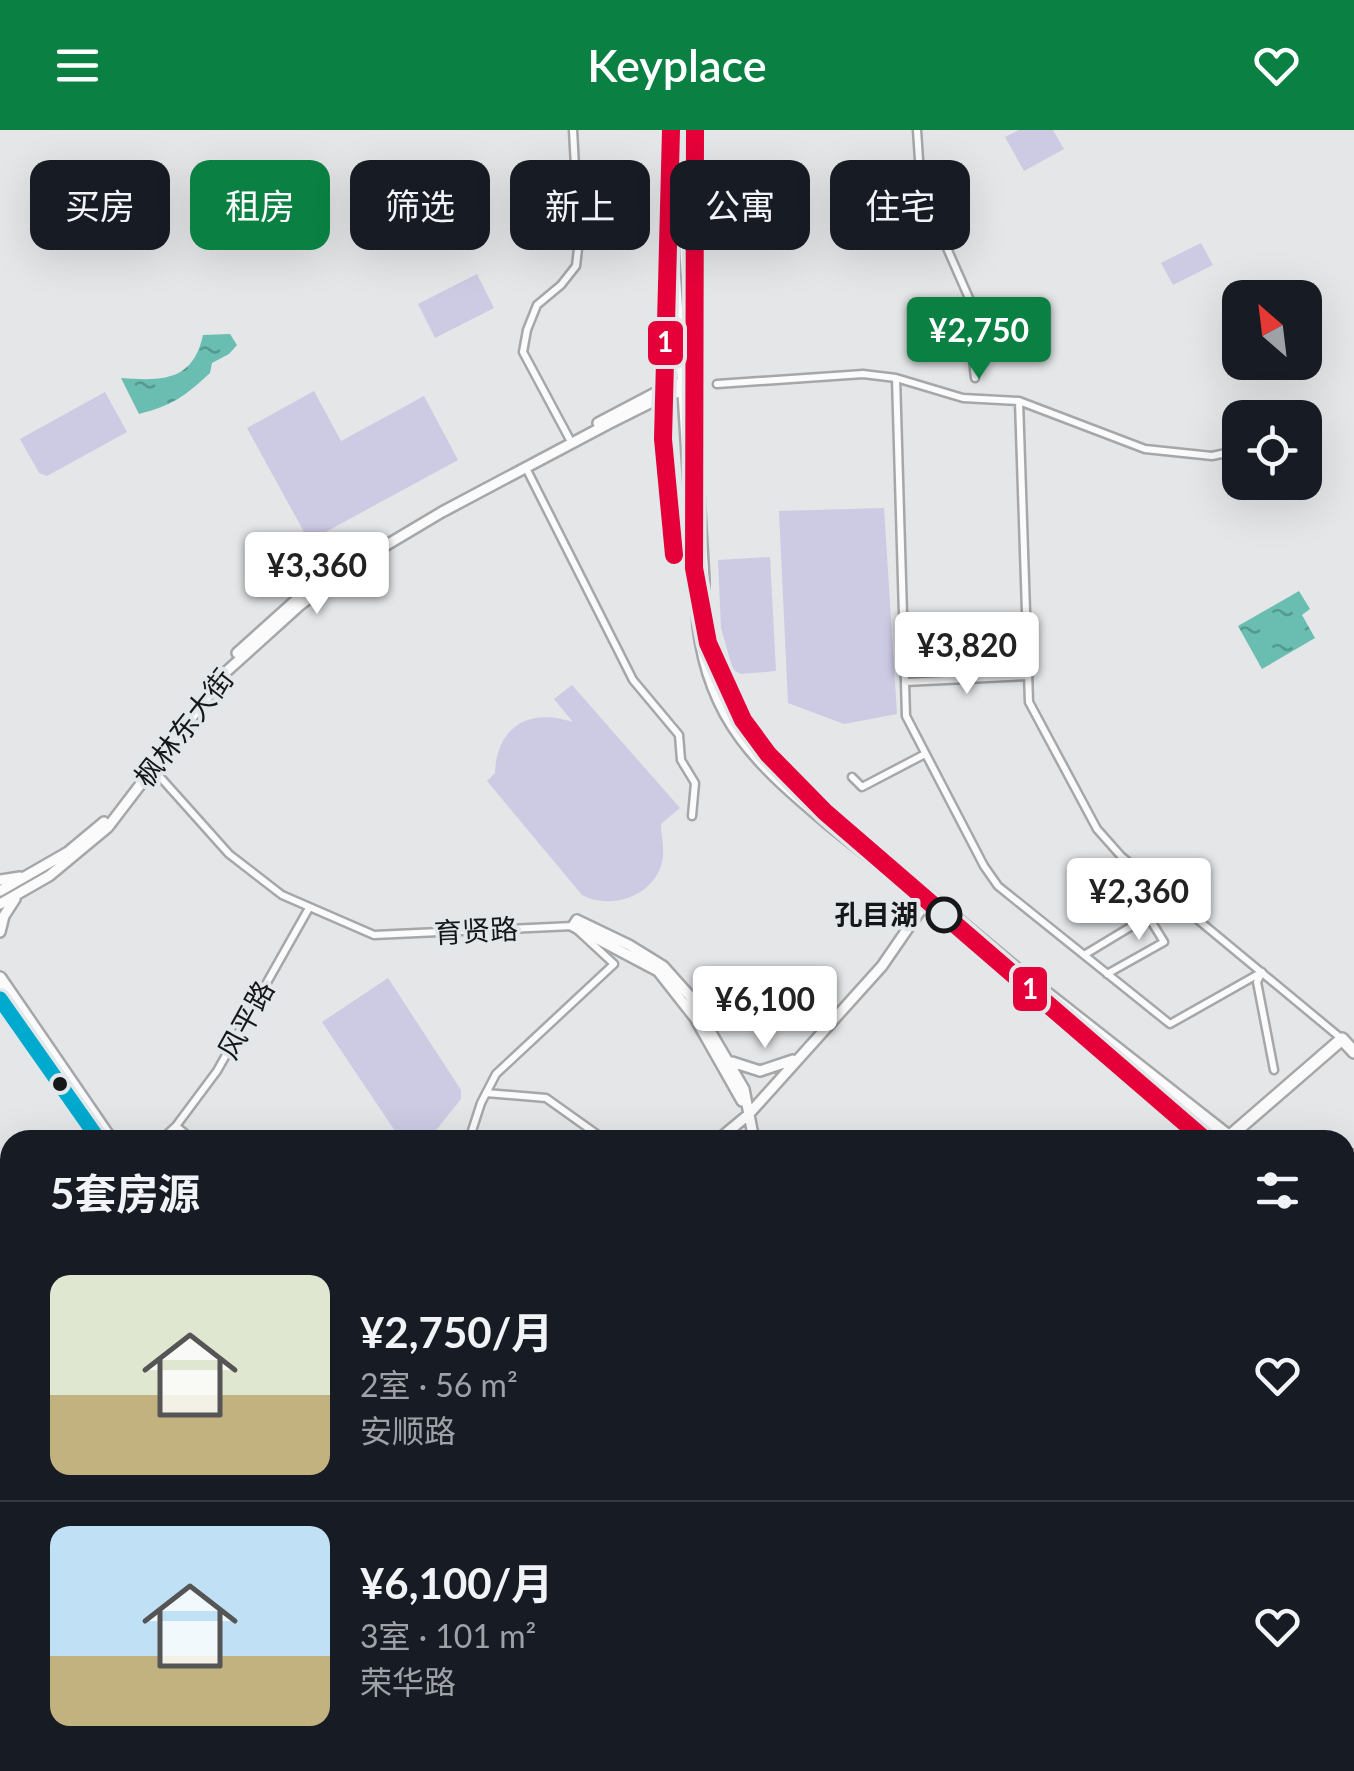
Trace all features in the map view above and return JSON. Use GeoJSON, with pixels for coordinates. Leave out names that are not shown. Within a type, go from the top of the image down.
{"type":"FeatureCollection","features":[{"type":"Feature","properties":{"kind":"highway"},"geometry":{"type":"LineString","coordinates":[[0,978],[3,997],[92,1130]]}},
{"type":"Feature","properties":{"kind":"highway"},"geometry":{"type":"LineString","coordinates":[[3,997],[103,1130]]}},
{"type":"Feature","properties":{"kind":"highway"},"geometry":{"type":"LineString","coordinates":[[1239,1130],[1342,1039],[1354,1052]]}},
{"type":"Feature","properties":{"kind":"street"},"geometry":{"type":"LineString","coordinates":[[569,438],[523,352],[527,330],[538,306],[576,266],[579,240],[572,130]]}},
{"type":"Feature","properties":{"kind":"street"},"geometry":{"type":"LineString","coordinates":[[666,130],[700,641],[713,692],[734,733],[768,773],[1218,1130]]}},
{"type":"Feature","properties":{"kind":"street"},"geometry":{"type":"LineString","coordinates":[[678,130],[686,386]]}},
{"type":"Feature","properties":{"kind":"street"},"geometry":{"type":"LineString","coordinates":[[916,130],[919,160],[939,230],[976,314],[975,378]]}},
{"type":"Feature","properties":{"kind":"street"},"geometry":{"type":"LineString","coordinates":[[716,384],[863,374],[896,378],[963,398],[1019,401],[1145,449],[1222,454]]}},
{"type":"Feature","properties":{"kind":"street"},"geometry":{"type":"LineString","coordinates":[[896,378],[906,716],[984,866],[998,886],[1170,1024],[1262,972]]}},
{"type":"Feature","properties":{"kind":"street","name":"枫林东大街"},"geometry":{"type":"LineString","coordinates":[[0,891],[68,852],[102,824],[222,668],[296,600],[347,563],[569,438],[657,392],[686,386]]}},
{"type":"Feature","properties":{"kind":"street","name":"枫林东大街"},"geometry":{"type":"LineString","coordinates":[[0,904],[49,876],[108,827],[227,671],[348,568],[442,512],[686,386]]}},
{"type":"Feature","properties":{"kind":"street"},"geometry":{"type":"LineString","coordinates":[[1019,401],[1029,702],[1097,829],[1122,856],[1342,1039]]}},
{"type":"Feature","properties":{"kind":"street"},"geometry":{"type":"LineString","coordinates":[[526,468],[633,680],[679,735],[681,760],[695,783],[692,816]]}},
{"type":"Feature","properties":{"kind":"street"},"geometry":{"type":"LineString","coordinates":[[904,682],[1028,676]]}},
{"type":"Feature","properties":{"kind":"street"},"geometry":{"type":"LineString","coordinates":[[852,777],[862,786],[926,754]]}},
{"type":"Feature","properties":{"kind":"street","name":"育贤路"},"geometry":{"type":"LineString","coordinates":[[152,768],[229,854],[282,896],[374,935],[572,926]]}},
{"type":"Feature","properties":{"kind":"street"},"geometry":{"type":"LineString","coordinates":[[0,880],[28,876]]}},
{"type":"Feature","properties":{"kind":"street"},"geometry":{"type":"LineString","coordinates":[[0,932],[4,916],[20,893]]}},
{"type":"Feature","properties":{"kind":"street"},"geometry":{"type":"LineString","coordinates":[[1084,955],[1175,900]]}},
{"type":"Feature","properties":{"kind":"street"},"geometry":{"type":"LineString","coordinates":[[750,1116],[882,966],[930,901]]}},
{"type":"Feature","properties":{"kind":"street"},"geometry":{"type":"LineString","coordinates":[[733,1130],[886,968],[930,901]]}},
{"type":"Feature","properties":{"kind":"street","name":"风平路"},"geometry":{"type":"LineString","coordinates":[[171,1130],[217,1071],[309,908]]}},
{"type":"Feature","properties":{"kind":"street"},"geometry":{"type":"LineString","coordinates":[[1108,974],[1164,942],[1148,916]]}},
{"type":"Feature","properties":{"kind":"street"},"geometry":{"type":"LineString","coordinates":[[572,926],[577,920],[663,966],[695,1004],[744,1088],[752,1130]]}},
{"type":"Feature","properties":{"kind":"street"},"geometry":{"type":"LineString","coordinates":[[572,926],[658,970],[696,1018],[750,1116]]}},
{"type":"Feature","properties":{"kind":"street"},"geometry":{"type":"LineString","coordinates":[[473,1130],[496,1074],[614,964],[572,926]]}},
{"type":"Feature","properties":{"kind":"street"},"geometry":{"type":"LineString","coordinates":[[0,968],[3,997]]}},
{"type":"Feature","properties":{"kind":"street"},"geometry":{"type":"LineString","coordinates":[[1262,972],[1257,982],[1274,1070]]}},
{"type":"Feature","properties":{"kind":"street"},"geometry":{"type":"LineString","coordinates":[[726,1056],[738,1066],[760,1071],[800,1057]]}},
{"type":"Feature","properties":{"kind":"street"},"geometry":{"type":"LineString","coordinates":[[486,1094],[546,1098],[591,1130]]}},
{"type":"Feature","properties":{"kind":"street"},"geometry":{"type":"LineString","coordinates":[[176,1126],[181,1130]]}},
{"type":"Feature","properties":{"kind":"shaded area"},"geometry":{"type":"Polygon","coordinates":[[[1019,130],[1053,130],[1064,149],[1024,171],[1005,137],[1019,130]]]}},
{"type":"Feature","properties":{"kind":"shaded area"},"geometry":{"type":"Polygon","coordinates":[[[1201,243],[1213,265],[1173,285],[1161,263],[1201,243]]]}},
{"type":"Feature","properties":{"kind":"shaded area"},"geometry":{"type":"Polygon","coordinates":[[[477,274],[494,308],[435,338],[418,304],[477,274]]]}},
{"type":"Feature","properties":{"kind":"shaded area"},"geometry":{"type":"Polygon","coordinates":[[[314,391],[341,441],[424,396],[458,460],[309,541],[247,428],[314,391]]]}},
{"type":"Feature","properties":{"kind":"shaded area"},"geometry":{"type":"Polygon","coordinates":[[[105,392],[127,432],[47,476],[39,473],[20,439],[105,392]]]}},
{"type":"Feature","properties":{"kind":"shaded area"},"geometry":{"type":"Polygon","coordinates":[[[884,508],[897,714],[844,724],[788,703],[779,511],[884,508]]]}},
{"type":"Feature","properties":{"kind":"shaded area"},"geometry":{"type":"Polygon","coordinates":[[[770,557],[776,671],[741,674],[733,670],[721,628],[718,560],[770,557]]]}},
{"type":"Feature","properties":{"kind":"shaded area"},"geometry":{"type":"Polygon","coordinates":[[[572,685],[680,808],[661,824],[663,856],[653,881],[644,890],[620,900],[594,900],[582,895],[487,781],[495,773],[502,743],[519,724],[543,717],[573,722],[554,699],[572,685]]]}},
{"type":"Feature","properties":{"kind":"shaded area"},"geometry":{"type":"Polygon","coordinates":[[[388,978],[461,1090],[461,1099],[436,1130],[394,1130],[322,1022],[388,978]]]}},
{"type":"Feature","properties":{"kind":"water"},"geometry":{"type":"Polygon","coordinates":[[[230,334],[237,345],[212,363],[210,373],[201,381],[170,403],[139,414],[121,378],[173,375],[192,362],[203,335],[230,334]]]}},
{"type":"Feature","properties":{"kind":"water"},"geometry":{"type":"Polygon","coordinates":[[[1299,591],[1310,609],[1302,615],[1315,638],[1262,669],[1238,626],[1299,591]]]}},
{"type":"Feature","properties":{"kind":"transit line","name":"1"},"geometry":{"type":"LineString","coordinates":[[671,130],[663,439],[674,555]]}},
{"type":"Feature","properties":{"kind":"transit line","name":"1"},"geometry":{"type":"LineString","coordinates":[[695,130],[694,568],[708,643],[743,720],[768,754],[825,812],[1193,1130]]}},
{"type":"Feature","properties":{"kind":"transit line"},"geometry":{"type":"LineString","coordinates":[[0,999],[92,1130]]}},
{"type":"Feature","properties":{"kind":"place","name":"孔目湖"},"geometry":{"type":"Point","coordinates":[944,915]}}]}
